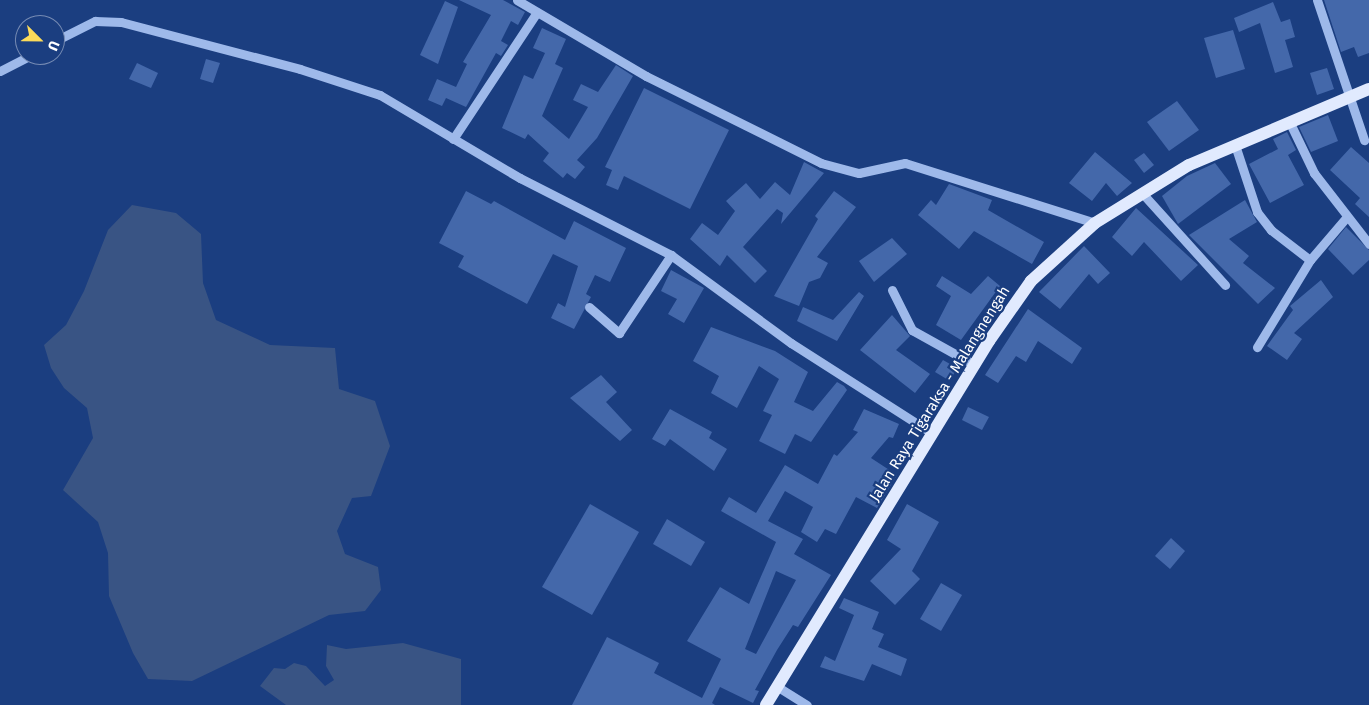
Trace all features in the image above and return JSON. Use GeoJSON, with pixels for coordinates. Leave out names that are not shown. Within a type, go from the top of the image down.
{"type":"FeatureCollection","features":[{"type":"Feature","properties":{"kind":"main road","name":"Jalan Raya Tigaraksa - Malangnengah"},"geometry":{"type":"LineString","coordinates":[[766,705],[932,433],[1032,281],[1095,223],[1142,193],[1235,145],[1289,121],[1369,90]]}},
{"type":"Feature","properties":{"kind":"street"},"geometry":{"type":"LineString","coordinates":[[517,0],[646,76],[821,163],[859,173],[896,164],[914,166],[1095,223]]}},
{"type":"Feature","properties":{"kind":"street"},"geometry":{"type":"LineString","coordinates":[[1317,0],[1348,98],[1364,140]]}},
{"type":"Feature","properties":{"kind":"street"},"geometry":{"type":"LineString","coordinates":[[453,139],[537,12]]}},
{"type":"Feature","properties":{"kind":"street"},"geometry":{"type":"LineString","coordinates":[[65,36],[95,21],[133,25],[367,90],[453,139],[672,255],[790,343],[932,433]]}},
{"type":"Feature","properties":{"kind":"street"},"geometry":{"type":"LineString","coordinates":[[0,72],[15,64]]}},
{"type":"Feature","properties":{"kind":"street"},"geometry":{"type":"LineString","coordinates":[[1289,121],[1314,173],[1345,219],[1369,244]]}},
{"type":"Feature","properties":{"kind":"street"},"geometry":{"type":"LineString","coordinates":[[1235,145],[1257,212],[1270,230],[1310,260]]}},
{"type":"Feature","properties":{"kind":"street"},"geometry":{"type":"LineString","coordinates":[[1142,193],[1224,286]]}},
{"type":"Feature","properties":{"kind":"street"},"geometry":{"type":"LineString","coordinates":[[1257,347],[1310,260],[1345,219]]}},
{"type":"Feature","properties":{"kind":"street"},"geometry":{"type":"LineString","coordinates":[[588,307],[619,333],[672,255]]}},
{"type":"Feature","properties":{"kind":"street"},"geometry":{"type":"LineString","coordinates":[[892,290],[912,330],[975,365]]}},
{"type":"Feature","properties":{"kind":"street"},"geometry":{"type":"LineString","coordinates":[[778,687],[807,705]]}},
{"type":"Feature","properties":{"kind":"water"},"geometry":{"type":"Polygon","coordinates":[[[132,205],[176,213],[201,234],[203,283],[216,320],[270,345],[335,348],[339,389],[375,401],[390,446],[371,496],[352,498],[337,531],[345,554],[378,567],[381,590],[365,611],[329,615],[192,681],[148,679],[133,653],[109,596],[108,553],[98,522],[63,490],[93,438],[87,408],[64,388],[51,368],[44,345],[66,325],[84,291],[108,230],[132,205]]]}},
{"type":"Feature","properties":{"kind":"water"},"geometry":{"type":"Polygon","coordinates":[[[403,643],[461,659],[461,705],[286,705],[260,686],[274,668],[285,669],[294,663],[306,666],[325,686],[334,680],[326,666],[327,645],[346,649],[403,643]]]}},
{"type":"Feature","properties":{"kind":"building"},"geometry":{"type":"Polygon","coordinates":[[[459,0],[503,0],[525,12],[518,25],[511,21],[501,41],[508,45],[501,56],[496,53],[466,107],[446,98],[442,106],[428,100],[437,79],[456,87],[467,64],[463,62],[491,15],[459,0]]]}},
{"type":"Feature","properties":{"kind":"building"},"geometry":{"type":"Polygon","coordinates":[[[1324,0],[1369,0],[1369,53],[1358,57],[1354,47],[1341,52],[1324,0]]]}},
{"type":"Feature","properties":{"kind":"building"},"geometry":{"type":"Polygon","coordinates":[[[445,1],[458,7],[438,64],[420,55],[445,1]]]}},
{"type":"Feature","properties":{"kind":"building"},"geometry":{"type":"Polygon","coordinates":[[[1273,2],[1281,22],[1290,19],[1295,37],[1285,40],[1293,67],[1275,73],[1260,23],[1239,32],[1234,18],[1273,2]]]}},
{"type":"Feature","properties":{"kind":"building"},"geometry":{"type":"Polygon","coordinates":[[[542,28],[566,39],[555,64],[563,68],[542,116],[569,139],[588,107],[573,100],[581,84],[598,92],[616,65],[633,76],[597,138],[577,160],[585,167],[575,179],[567,173],[563,178],[543,161],[549,153],[528,134],[525,139],[502,128],[524,75],[533,79],[545,53],[533,48],[542,28]]]}},
{"type":"Feature","properties":{"kind":"building"},"geometry":{"type":"Polygon","coordinates":[[[1233,30],[1245,69],[1216,78],[1204,38],[1233,30]]]}},
{"type":"Feature","properties":{"kind":"building"},"geometry":{"type":"Polygon","coordinates":[[[206,59],[220,63],[213,83],[200,79],[206,59]]]}},
{"type":"Feature","properties":{"kind":"building"},"geometry":{"type":"Polygon","coordinates":[[[137,63],[158,73],[151,88],[129,79],[137,63]]]}},
{"type":"Feature","properties":{"kind":"building"},"geometry":{"type":"Polygon","coordinates":[[[1327,68],[1334,89],[1317,95],[1310,73],[1327,68]]]}},
{"type":"Feature","properties":{"kind":"building"},"geometry":{"type":"Polygon","coordinates":[[[644,88],[729,130],[690,209],[624,176],[618,190],[606,185],[612,170],[605,167],[644,88]]]}},
{"type":"Feature","properties":{"kind":"building"},"geometry":{"type":"Polygon","coordinates":[[[1177,101],[1199,130],[1169,151],[1147,122],[1177,101]]]}},
{"type":"Feature","properties":{"kind":"building"},"geometry":{"type":"Polygon","coordinates":[[[1328,115],[1338,141],[1311,152],[1299,127],[1328,115]]]}},
{"type":"Feature","properties":{"kind":"building"},"geometry":{"type":"Polygon","coordinates":[[[1287,132],[1296,150],[1288,155],[1304,185],[1270,203],[1249,164],[1278,149],[1273,139],[1287,132]]]}},
{"type":"Feature","properties":{"kind":"building"},"geometry":{"type":"Polygon","coordinates":[[[1351,147],[1369,163],[1369,217],[1355,204],[1360,198],[1330,170],[1351,147]]]}},
{"type":"Feature","properties":{"kind":"building"},"geometry":{"type":"Polygon","coordinates":[[[1095,152],[1132,183],[1117,196],[1106,183],[1092,201],[1069,183],[1095,152]]]}},
{"type":"Feature","properties":{"kind":"building"},"geometry":{"type":"Polygon","coordinates":[[[1144,153],[1154,165],[1144,173],[1134,160],[1144,153]]]}},
{"type":"Feature","properties":{"kind":"building"},"geometry":{"type":"Polygon","coordinates":[[[804,162],[824,173],[781,224],[783,213],[777,209],[743,247],[767,271],[755,283],[727,255],[720,266],[690,239],[702,223],[718,235],[735,211],[726,201],[746,183],[760,199],[775,182],[790,195],[804,162]]]}},
{"type":"Feature","properties":{"kind":"building"},"geometry":{"type":"Polygon","coordinates":[[[1215,163],[1231,184],[1178,224],[1162,196],[1187,176],[1215,163]]]}},
{"type":"Feature","properties":{"kind":"building"},"geometry":{"type":"Polygon","coordinates":[[[949,184],[992,200],[988,210],[1044,242],[1032,264],[974,231],[959,249],[918,215],[931,200],[936,205],[949,184]]]}},
{"type":"Feature","properties":{"kind":"building"},"geometry":{"type":"Polygon","coordinates":[[[466,191],[491,204],[494,201],[565,240],[574,221],[626,248],[610,282],[595,275],[586,294],[591,297],[574,329],[551,318],[558,303],[565,307],[578,266],[553,254],[527,304],[458,267],[464,256],[439,243],[466,191]]]}},
{"type":"Feature","properties":{"kind":"building"},"geometry":{"type":"Polygon","coordinates":[[[834,191],[856,207],[817,257],[828,263],[820,278],[809,282],[799,306],[774,296],[818,219],[815,216],[834,191]]]}},
{"type":"Feature","properties":{"kind":"building"},"geometry":{"type":"Polygon","coordinates":[[[1245,200],[1257,222],[1229,239],[1249,256],[1243,263],[1275,288],[1258,304],[1189,235],[1245,200]]]}},
{"type":"Feature","properties":{"kind":"building"},"geometry":{"type":"Polygon","coordinates":[[[1136,208],[1198,265],[1181,281],[1144,242],[1132,256],[1112,237],[1136,208]]]}},
{"type":"Feature","properties":{"kind":"building"},"geometry":{"type":"Polygon","coordinates":[[[1346,227],[1369,250],[1369,260],[1353,275],[1328,249],[1346,227]]]}},
{"type":"Feature","properties":{"kind":"building"},"geometry":{"type":"Polygon","coordinates":[[[892,238],[907,254],[874,282],[859,261],[892,238]]]}},
{"type":"Feature","properties":{"kind":"building"},"geometry":{"type":"Polygon","coordinates":[[[1084,246],[1110,273],[1098,284],[1089,274],[1060,309],[1039,292],[1084,246]]]}},
{"type":"Feature","properties":{"kind":"building"},"geometry":{"type":"Polygon","coordinates":[[[671,270],[704,288],[684,323],[668,314],[677,299],[661,291],[671,270]]]}},
{"type":"Feature","properties":{"kind":"building"},"geometry":{"type":"Polygon","coordinates":[[[942,276],[971,294],[988,276],[1000,286],[961,340],[936,325],[951,296],[936,286],[942,276]]]}},
{"type":"Feature","properties":{"kind":"building"},"geometry":{"type":"Polygon","coordinates":[[[1321,280],[1333,297],[1294,333],[1302,339],[1287,360],[1267,346],[1293,310],[1290,306],[1321,280]]]}},
{"type":"Feature","properties":{"kind":"building"},"geometry":{"type":"Polygon","coordinates":[[[859,292],[864,296],[837,341],[797,321],[803,307],[833,320],[859,292]]]}},
{"type":"Feature","properties":{"kind":"building"},"geometry":{"type":"Polygon","coordinates":[[[1028,309],[1082,348],[1072,364],[1038,341],[1026,362],[1016,356],[998,383],[985,375],[1028,309]]]}},
{"type":"Feature","properties":{"kind":"building"},"geometry":{"type":"Polygon","coordinates":[[[892,315],[910,336],[896,350],[930,374],[915,393],[860,350],[892,315]]]}},
{"type":"Feature","properties":{"kind":"building"},"geometry":{"type":"Polygon","coordinates":[[[711,327],[775,351],[808,372],[794,402],[813,411],[837,382],[844,386],[847,390],[811,442],[795,434],[785,454],[759,441],[772,415],[763,411],[779,379],[759,366],[737,408],[711,393],[719,376],[693,361],[711,327]]]}},
{"type":"Feature","properties":{"kind":"building"},"geometry":{"type":"Polygon","coordinates":[[[943,360],[957,368],[950,381],[935,372],[943,360]]]}},
{"type":"Feature","properties":{"kind":"building"},"geometry":{"type":"Polygon","coordinates":[[[601,375],[617,392],[606,402],[632,430],[620,441],[570,398],[601,375]]]}},
{"type":"Feature","properties":{"kind":"building"},"geometry":{"type":"Polygon","coordinates":[[[968,407],[989,417],[982,430],[962,420],[968,407]]]}},
{"type":"Feature","properties":{"kind":"building"},"geometry":{"type":"Polygon","coordinates":[[[670,409],[712,432],[709,438],[727,449],[714,471],[670,439],[665,446],[652,439],[670,409]]]}},
{"type":"Feature","properties":{"kind":"building"},"geometry":{"type":"Polygon","coordinates":[[[864,409],[899,424],[893,438],[889,437],[871,458],[897,475],[877,508],[856,497],[836,534],[825,529],[817,542],[801,532],[813,507],[785,491],[768,521],[803,539],[794,554],[831,575],[798,627],[793,625],[777,650],[755,690],[759,691],[753,703],[720,687],[712,703],[715,705],[572,705],[607,637],[659,663],[654,673],[702,698],[721,659],[687,641],[720,587],[749,604],[776,542],[721,511],[729,497],[756,513],[785,465],[818,484],[834,454],[837,456],[858,432],[853,430],[864,409]],[[776,571],[745,649],[756,654],[796,580],[776,571]]]}},
{"type":"Feature","properties":{"kind":"building"},"geometry":{"type":"Polygon","coordinates":[[[590,504],[639,532],[592,615],[542,587],[590,504]]]}},
{"type":"Feature","properties":{"kind":"building"},"geometry":{"type":"Polygon","coordinates":[[[907,504],[939,522],[912,571],[920,579],[895,605],[870,581],[901,549],[887,540],[907,504]]]}},
{"type":"Feature","properties":{"kind":"building"},"geometry":{"type":"Polygon","coordinates":[[[667,519],[705,542],[691,566],[653,544],[667,519]]]}},
{"type":"Feature","properties":{"kind":"building"},"geometry":{"type":"Polygon","coordinates":[[[1171,538],[1185,551],[1170,569],[1155,556],[1171,538]]]}},
{"type":"Feature","properties":{"kind":"building"},"geometry":{"type":"Polygon","coordinates":[[[941,583],[962,595],[941,631],[920,619],[941,583]]]}},
{"type":"Feature","properties":{"kind":"building"},"geometry":{"type":"Polygon","coordinates":[[[844,598],[879,612],[872,629],[884,634],[878,647],[907,659],[901,676],[872,664],[864,681],[820,667],[825,656],[835,661],[854,615],[839,608],[844,598]]]}}]}
